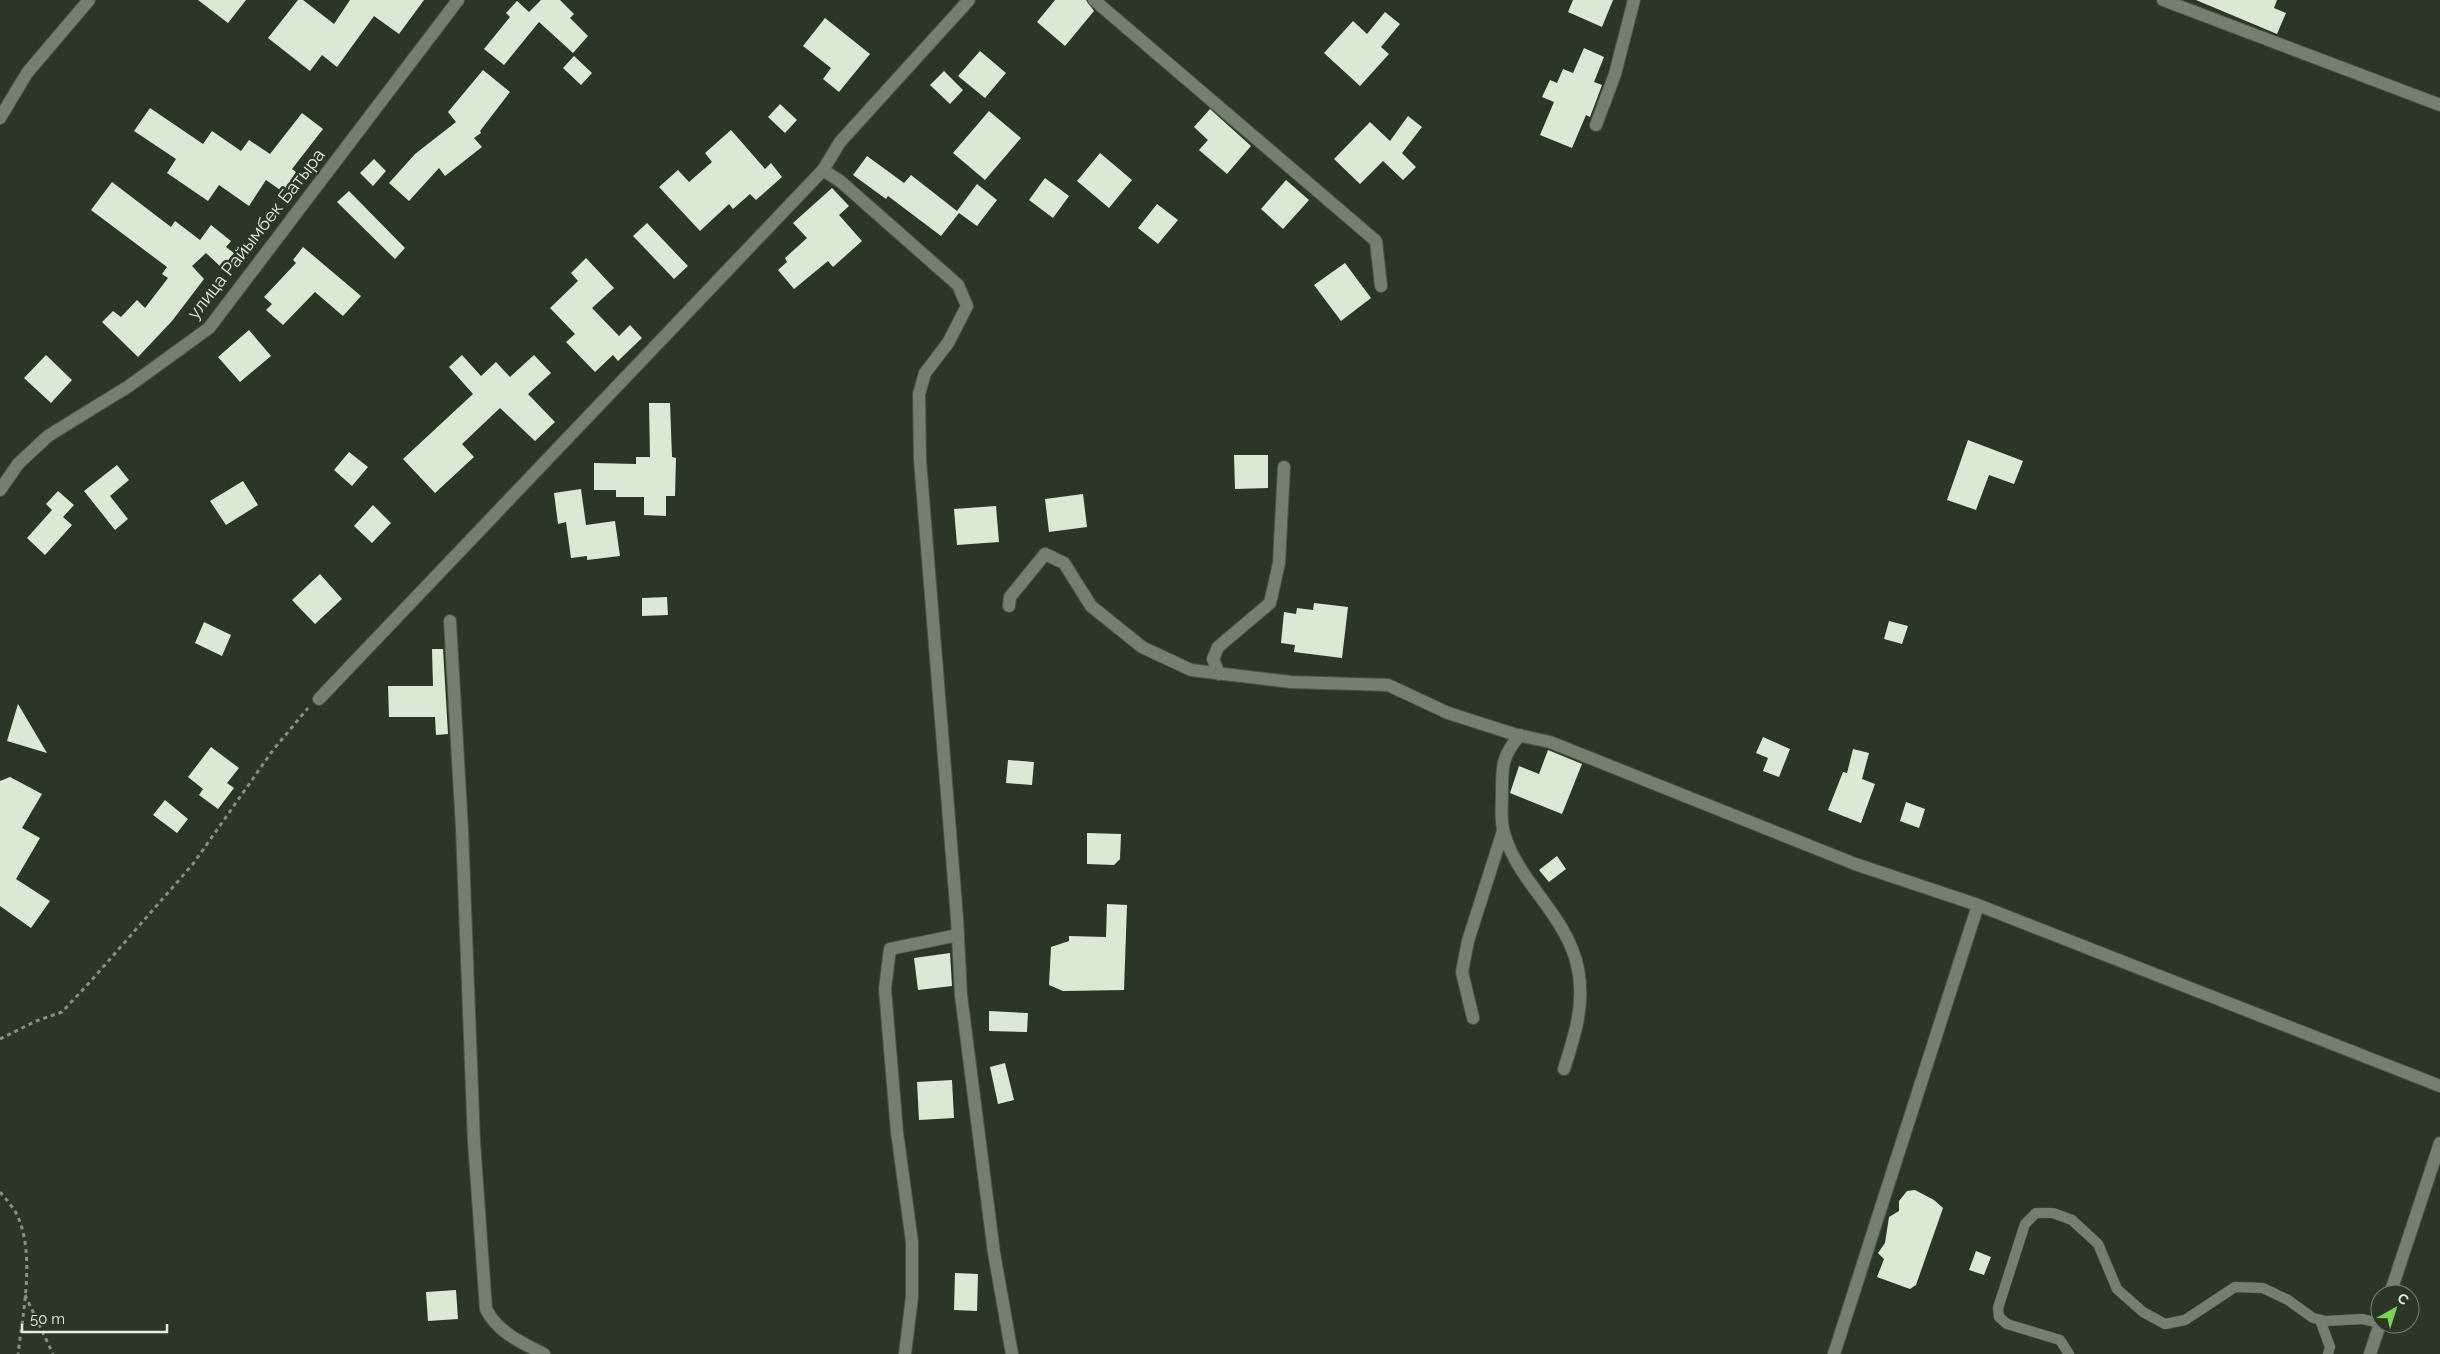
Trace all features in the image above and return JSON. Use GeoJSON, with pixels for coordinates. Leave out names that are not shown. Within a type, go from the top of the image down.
{"type":"FeatureCollection","features":[{"type":"Feature","properties":{"kind":"street"},"geometry":{"type":"LineString","coordinates":[[0,118],[27,73],[89,0]]}},
{"type":"Feature","properties":{"kind":"street","name":"улица Райымбек Батыра"},"geometry":{"type":"LineString","coordinates":[[0,490],[18,464],[48,436],[129,386],[209,328],[458,0]]}},
{"type":"Feature","properties":{"kind":"street"},"geometry":{"type":"LineString","coordinates":[[319,699],[823,170],[840,142],[969,0]]}},
{"type":"Feature","properties":{"kind":"street"},"geometry":{"type":"LineString","coordinates":[[1094,0],[1376,241],[1381,286]]}},
{"type":"Feature","properties":{"kind":"street"},"geometry":{"type":"LineString","coordinates":[[1596,125],[1615,74],[1634,0]]}},
{"type":"Feature","properties":{"kind":"street"},"geometry":{"type":"LineString","coordinates":[[2163,0],[2440,105]]}},
{"type":"Feature","properties":{"kind":"street"},"geometry":{"type":"LineString","coordinates":[[823,170],[840,181],[958,285],[968,306],[948,343],[925,373],[919,394],[920,460],[958,935],[961,995],[994,1253],[1012,1354]]}},
{"type":"Feature","properties":{"kind":"street"},"geometry":{"type":"LineString","coordinates":[[1220,674],[1213,659],[1218,647],[1270,603],[1279,563],[1284,468]]}},
{"type":"Feature","properties":{"kind":"street"},"geometry":{"type":"LineString","coordinates":[[1009,606],[1010,597],[1045,554],[1064,563],[1091,606],[1142,647],[1191,670],[1291,682],[1388,685],[1448,712],[1520,735],[1550,742],[1855,864],[1978,904],[2440,1086]]}},
{"type":"Feature","properties":{"kind":"street"},"geometry":{"type":"LineString","coordinates":[[450,621],[462,829],[474,1142],[486,1309],[492,1322],[502,1332],[544,1354]]}},
{"type":"Feature","properties":{"kind":"street"},"geometry":{"type":"LineString","coordinates":[[1473,1018],[1462,972],[1468,941],[1503,831],[1502,771],[1506,751],[1520,735]]}},
{"type":"Feature","properties":{"kind":"street"},"geometry":{"type":"LineString","coordinates":[[1503,831],[1512,856],[1560,924],[1578,967],[1582,1002],[1575,1034],[1564,1069]]}},
{"type":"Feature","properties":{"kind":"street"},"geometry":{"type":"LineString","coordinates":[[1834,1354],[1978,904]]}},
{"type":"Feature","properties":{"kind":"street"},"geometry":{"type":"LineString","coordinates":[[905,1354],[912,1297],[912,1242],[897,1132],[885,989],[890,949],[958,935]]}},
{"type":"Feature","properties":{"kind":"street"},"geometry":{"type":"LineString","coordinates":[[2393,1284],[2440,1143]]}},
{"type":"Feature","properties":{"kind":"street"},"geometry":{"type":"LineString","coordinates":[[2370,1354],[2376,1334]]}},
{"type":"Feature","properties":{"kind":"lane"},"geometry":{"type":"LineString","coordinates":[[2069,1354],[2060,1340],[2007,1324],[1999,1317],[1998,1308],[2025,1224],[2036,1213],[2053,1213],[2072,1220],[2098,1244],[2117,1289],[2143,1312],[2165,1324],[2184,1320],[2235,1287],[2263,1288],[2288,1300],[2312,1318],[2320,1320],[2362,1319],[2370,1321]]}},
{"type":"Feature","properties":{"kind":"lane"},"geometry":{"type":"LineString","coordinates":[[2320,1320],[2329,1342],[2328,1354]]}},
{"type":"Feature","properties":{"kind":"path"},"geometry":{"type":"LineString","coordinates":[[0,1040],[36,1020],[62,1012],[193,864],[273,750],[301,714],[319,699]]}},
{"type":"Feature","properties":{"kind":"path"},"geometry":{"type":"LineString","coordinates":[[0,1192],[18,1217],[26,1243],[25,1295],[18,1354]]}},
{"type":"Feature","properties":{"kind":"path"},"geometry":{"type":"LineString","coordinates":[[25,1295],[53,1354]]}},
{"type":"Feature","properties":{"kind":"building"},"geometry":{"type":"Polygon","coordinates":[[[198,0],[246,0],[228,23],[198,0]]]}},
{"type":"Feature","properties":{"kind":"building"},"geometry":{"type":"Polygon","coordinates":[[[298,0],[303,0],[334,24],[350,0],[424,0],[399,34],[374,16],[337,67],[322,55],[310,71],[268,38],[298,0]]]}},
{"type":"Feature","properties":{"kind":"building"},"geometry":{"type":"Polygon","coordinates":[[[541,0],[560,0],[574,14],[570,18],[588,36],[573,53],[539,22],[504,65],[484,49],[510,17],[506,13],[517,1],[529,12],[541,0]]]}},
{"type":"Feature","properties":{"kind":"building"},"geometry":{"type":"Polygon","coordinates":[[[1055,0],[1086,0],[1094,11],[1065,46],[1037,22],[1055,0]]]}},
{"type":"Feature","properties":{"kind":"building"},"geometry":{"type":"Polygon","coordinates":[[[1573,0],[1613,0],[1602,27],[1568,12],[1573,0]]]}},
{"type":"Feature","properties":{"kind":"building"},"geometry":{"type":"Polygon","coordinates":[[[2196,0],[2277,0],[2274,8],[2286,13],[2277,34],[2196,0]]]}},
{"type":"Feature","properties":{"kind":"building"},"geometry":{"type":"Polygon","coordinates":[[[1385,12],[1400,24],[1381,47],[1389,54],[1360,86],[1324,53],[1353,21],[1367,34],[1385,12]]]}},
{"type":"Feature","properties":{"kind":"building"},"geometry":{"type":"Polygon","coordinates":[[[825,18],[870,54],[839,92],[823,79],[831,68],[803,46],[825,18]]]}},
{"type":"Feature","properties":{"kind":"building"},"geometry":{"type":"Polygon","coordinates":[[[1584,48],[1604,57],[1594,82],[1602,85],[1590,117],[1586,115],[1572,148],[1540,135],[1554,102],[1542,97],[1550,80],[1557,83],[1563,69],[1573,73],[1584,48]]]}},
{"type":"Feature","properties":{"kind":"building"},"geometry":{"type":"Polygon","coordinates":[[[980,51],[1006,73],[985,98],[958,76],[980,51]]]}},
{"type":"Feature","properties":{"kind":"building"},"geometry":{"type":"Polygon","coordinates":[[[574,56],[592,73],[581,85],[563,68],[574,56]]]}},
{"type":"Feature","properties":{"kind":"building"},"geometry":{"type":"Polygon","coordinates":[[[483,70],[510,92],[480,131],[481,133],[474,138],[482,147],[445,176],[439,168],[409,201],[389,183],[415,154],[456,122],[448,112],[483,70]]]}},
{"type":"Feature","properties":{"kind":"building"},"geometry":{"type":"Polygon","coordinates":[[[944,71],[963,90],[950,104],[930,85],[944,71]]]}},
{"type":"Feature","properties":{"kind":"building"},"geometry":{"type":"Polygon","coordinates":[[[780,104],[797,120],[785,133],[768,117],[780,104]]]}},
{"type":"Feature","properties":{"kind":"building"},"geometry":{"type":"Polygon","coordinates":[[[150,108],[203,144],[212,131],[241,151],[249,140],[270,154],[302,113],[323,129],[292,169],[296,172],[283,192],[266,180],[249,206],[219,185],[208,201],[167,173],[176,159],[134,131],[150,108]]]}},
{"type":"Feature","properties":{"kind":"building"},"geometry":{"type":"Polygon","coordinates":[[[1210,109],[1251,146],[1227,174],[1199,150],[1208,140],[1194,127],[1210,109]]]}},
{"type":"Feature","properties":{"kind":"building"},"geometry":{"type":"Polygon","coordinates":[[[989,111],[1021,138],[985,180],[953,153],[989,111]]]}},
{"type":"Feature","properties":{"kind":"building"},"geometry":{"type":"Polygon","coordinates":[[[1408,116],[1422,127],[1402,153],[1416,167],[1403,180],[1383,161],[1360,184],[1334,159],[1370,122],[1390,141],[1408,116]]]}},
{"type":"Feature","properties":{"kind":"building"},"geometry":{"type":"Polygon","coordinates":[[[731,130],[765,169],[771,163],[782,177],[756,200],[750,194],[733,209],[729,204],[700,231],[659,187],[678,170],[689,182],[712,162],[705,153],[731,130]]]}},
{"type":"Feature","properties":{"kind":"building"},"geometry":{"type":"Polygon","coordinates":[[[1100,153],[1132,180],[1109,208],[1077,181],[1100,153]]]}},
{"type":"Feature","properties":{"kind":"building"},"geometry":{"type":"Polygon","coordinates":[[[867,156],[904,183],[911,175],[957,211],[977,184],[997,200],[977,226],[959,213],[941,236],[888,196],[886,199],[853,175],[867,156]]]}},
{"type":"Feature","properties":{"kind":"building"},"geometry":{"type":"Polygon","coordinates":[[[374,159],[386,171],[373,186],[360,173],[374,159]]]}},
{"type":"Feature","properties":{"kind":"building"},"geometry":{"type":"Polygon","coordinates":[[[1045,178],[1069,196],[1053,218],[1029,200],[1045,178]]]}},
{"type":"Feature","properties":{"kind":"building"},"geometry":{"type":"Polygon","coordinates":[[[1286,180],[1309,200],[1283,229],[1261,209],[1286,180]]]}},
{"type":"Feature","properties":{"kind":"building"},"geometry":{"type":"Polygon","coordinates":[[[112,182],[171,227],[175,221],[200,240],[211,225],[231,241],[226,247],[234,253],[222,268],[206,253],[192,266],[204,279],[172,321],[138,357],[102,322],[113,311],[121,317],[137,300],[145,308],[168,278],[162,274],[167,267],[91,210],[112,182]]]}},
{"type":"Feature","properties":{"kind":"building"},"geometry":{"type":"Polygon","coordinates":[[[832,188],[849,206],[839,215],[862,241],[833,267],[828,261],[794,289],[778,270],[787,262],[785,258],[807,238],[793,223],[832,188]]]}},
{"type":"Feature","properties":{"kind":"building"},"geometry":{"type":"Polygon","coordinates":[[[349,191],[405,248],[395,259],[337,202],[349,191]]]}},
{"type":"Feature","properties":{"kind":"building"},"geometry":{"type":"Polygon","coordinates":[[[1157,204],[1178,220],[1158,244],[1138,228],[1157,204]]]}},
{"type":"Feature","properties":{"kind":"building"},"geometry":{"type":"Polygon","coordinates":[[[647,223],[688,266],[674,279],[633,236],[647,223]]]}},
{"type":"Feature","properties":{"kind":"building"},"geometry":{"type":"Polygon","coordinates":[[[303,247],[361,296],[343,316],[315,292],[283,325],[266,310],[272,304],[264,297],[296,263],[293,260],[303,247]]]}},
{"type":"Feature","properties":{"kind":"building"},"geometry":{"type":"Polygon","coordinates":[[[586,258],[614,288],[592,308],[619,336],[630,325],[642,338],[618,361],[613,355],[595,372],[566,342],[575,334],[550,308],[578,281],[571,273],[586,258]]]}},
{"type":"Feature","properties":{"kind":"building"},"geometry":{"type":"Polygon","coordinates":[[[1345,263],[1371,298],[1341,321],[1314,285],[1345,263]]]}},
{"type":"Feature","properties":{"kind":"building"},"geometry":{"type":"Polygon","coordinates":[[[249,330],[271,356],[240,382],[218,357],[249,330]]]}},
{"type":"Feature","properties":{"kind":"building"},"geometry":{"type":"Polygon","coordinates":[[[46,355],[72,380],[51,403],[24,378],[46,355]]]}},
{"type":"Feature","properties":{"kind":"building"},"geometry":{"type":"Polygon","coordinates":[[[462,355],[481,376],[496,362],[510,377],[534,355],[551,373],[528,394],[555,422],[535,441],[500,408],[462,444],[474,457],[435,493],[403,459],[473,394],[449,367],[462,355]]]}},
{"type":"Feature","properties":{"kind":"building"},"geometry":{"type":"Polygon","coordinates":[[[649,403],[670,403],[672,457],[676,458],[675,496],[666,496],[666,516],[644,515],[644,497],[616,497],[616,490],[594,490],[594,463],[636,464],[636,457],[650,457],[649,403]]]}},
{"type":"Feature","properties":{"kind":"building"},"geometry":{"type":"Polygon","coordinates":[[[1968,440],[2023,461],[2014,484],[1989,475],[1976,510],[1947,500],[1968,440]]]}},
{"type":"Feature","properties":{"kind":"building"},"geometry":{"type":"Polygon","coordinates":[[[349,452],[368,467],[352,486],[334,470],[349,452]]]}},
{"type":"Feature","properties":{"kind":"building"},"geometry":{"type":"Polygon","coordinates":[[[1234,455],[1268,455],[1268,488],[1235,489],[1234,455]]]}},
{"type":"Feature","properties":{"kind":"building"},"geometry":{"type":"Polygon","coordinates":[[[117,465],[129,480],[110,496],[128,519],[115,530],[84,491],[117,465]]]}},
{"type":"Feature","properties":{"kind":"building"},"geometry":{"type":"Polygon","coordinates":[[[243,481],[258,505],[226,525],[210,501],[243,481]]]}},
{"type":"Feature","properties":{"kind":"building"},"geometry":{"type":"Polygon","coordinates":[[[581,489],[586,525],[615,521],[620,556],[587,560],[587,556],[571,558],[566,522],[558,524],[554,493],[581,489]]]}},
{"type":"Feature","properties":{"kind":"building"},"geometry":{"type":"Polygon","coordinates":[[[58,491],[74,505],[63,517],[72,525],[45,555],[27,538],[52,510],[46,504],[58,491]]]}},
{"type":"Feature","properties":{"kind":"building"},"geometry":{"type":"Polygon","coordinates":[[[1083,494],[1087,527],[1049,532],[1045,499],[1083,494]]]}},
{"type":"Feature","properties":{"kind":"building"},"geometry":{"type":"Polygon","coordinates":[[[373,505],[391,523],[372,543],[354,526],[373,505]]]}},
{"type":"Feature","properties":{"kind":"building"},"geometry":{"type":"Polygon","coordinates":[[[996,506],[999,542],[957,545],[954,509],[996,506]]]}},
{"type":"Feature","properties":{"kind":"building"},"geometry":{"type":"Polygon","coordinates":[[[320,574],[342,599],[315,624],[292,600],[320,574]]]}},
{"type":"Feature","properties":{"kind":"building"},"geometry":{"type":"Polygon","coordinates":[[[667,597],[668,615],[642,616],[642,598],[667,597]]]}},
{"type":"Feature","properties":{"kind":"building"},"geometry":{"type":"Polygon","coordinates":[[[1314,603],[1348,607],[1342,658],[1294,652],[1295,645],[1281,643],[1284,612],[1296,614],[1297,608],[1313,610],[1314,603]]]}},
{"type":"Feature","properties":{"kind":"building"},"geometry":{"type":"Polygon","coordinates":[[[1889,621],[1908,626],[1902,644],[1884,639],[1889,621]]]}},
{"type":"Feature","properties":{"kind":"building"},"geometry":{"type":"Polygon","coordinates":[[[204,622],[231,635],[222,656],[195,643],[204,622]]]}},
{"type":"Feature","properties":{"kind":"building"},"geometry":{"type":"Polygon","coordinates":[[[432,649],[443,649],[448,734],[436,735],[435,717],[389,717],[388,686],[433,686],[432,649]]]}},
{"type":"Feature","properties":{"kind":"building"},"geometry":{"type":"Polygon","coordinates":[[[18,704],[47,753],[7,741],[18,704]]]}},
{"type":"Feature","properties":{"kind":"building"},"geometry":{"type":"Polygon","coordinates":[[[1763,737],[1790,749],[1779,777],[1763,771],[1768,758],[1756,753],[1763,737]]]}},
{"type":"Feature","properties":{"kind":"building"},"geometry":{"type":"Polygon","coordinates":[[[211,747],[239,768],[227,783],[234,788],[218,809],[199,795],[203,789],[188,777],[211,747]]]}},
{"type":"Feature","properties":{"kind":"building"},"geometry":{"type":"Polygon","coordinates":[[[1853,749],[1869,753],[1862,779],[1875,784],[1861,823],[1828,810],[1843,772],[1847,773],[1853,749]]]}},
{"type":"Feature","properties":{"kind":"building"},"geometry":{"type":"Polygon","coordinates":[[[1548,750],[1582,764],[1562,814],[1510,793],[1519,766],[1539,774],[1548,750]]]}},
{"type":"Feature","properties":{"kind":"building"},"geometry":{"type":"Polygon","coordinates":[[[1008,760],[1034,762],[1032,785],[1006,783],[1008,760]]]}},
{"type":"Feature","properties":{"kind":"building"},"geometry":{"type":"Polygon","coordinates":[[[10,777],[42,794],[22,828],[40,838],[16,879],[50,901],[31,928],[0,906],[0,781],[10,777]]]}},
{"type":"Feature","properties":{"kind":"building"},"geometry":{"type":"Polygon","coordinates":[[[165,800],[188,819],[177,833],[153,815],[165,800]]]}},
{"type":"Feature","properties":{"kind":"building"},"geometry":{"type":"Polygon","coordinates":[[[1906,802],[1925,809],[1919,828],[1900,821],[1906,802]]]}},
{"type":"Feature","properties":{"kind":"building"},"geometry":{"type":"Polygon","coordinates":[[[1087,833],[1121,834],[1120,859],[1114,865],[1087,864],[1087,833]]]}},
{"type":"Feature","properties":{"kind":"building"},"geometry":{"type":"Polygon","coordinates":[[[1557,856],[1566,869],[1549,882],[1539,870],[1557,856]]]}},
{"type":"Feature","properties":{"kind":"building"},"geometry":{"type":"Polygon","coordinates":[[[1107,904],[1127,905],[1124,990],[1063,991],[1049,985],[1051,947],[1069,941],[1069,936],[1106,937],[1107,904]]]}},
{"type":"Feature","properties":{"kind":"building"},"geometry":{"type":"Polygon","coordinates":[[[950,953],[952,986],[918,990],[914,958],[950,953]]]}},
{"type":"Feature","properties":{"kind":"building"},"geometry":{"type":"Polygon","coordinates":[[[989,1011],[1028,1013],[1027,1032],[989,1031],[989,1011]]]}},
{"type":"Feature","properties":{"kind":"building"},"geometry":{"type":"Polygon","coordinates":[[[1005,1063],[1014,1100],[998,1104],[990,1067],[1005,1063]]]}},
{"type":"Feature","properties":{"kind":"building"},"geometry":{"type":"Polygon","coordinates":[[[952,1080],[954,1118],[919,1120],[917,1082],[952,1080]]]}},
{"type":"Feature","properties":{"kind":"building"},"geometry":{"type":"Polygon","coordinates":[[[1915,1190],[1934,1200],[1943,1208],[1916,1285],[1910,1289],[1877,1277],[1884,1259],[1878,1253],[1885,1243],[1889,1217],[1899,1211],[1899,1201],[1907,1191],[1915,1190]]]}},
{"type":"Feature","properties":{"kind":"building"},"geometry":{"type":"Polygon","coordinates":[[[1976,1251],[1991,1257],[1984,1275],[1969,1270],[1976,1251]]]}},
{"type":"Feature","properties":{"kind":"building"},"geometry":{"type":"Polygon","coordinates":[[[955,1273],[978,1274],[977,1311],[954,1310],[955,1273]]]}},
{"type":"Feature","properties":{"kind":"building"},"geometry":{"type":"Polygon","coordinates":[[[456,1290],[458,1319],[428,1321],[426,1292],[456,1290]]]}}]}
